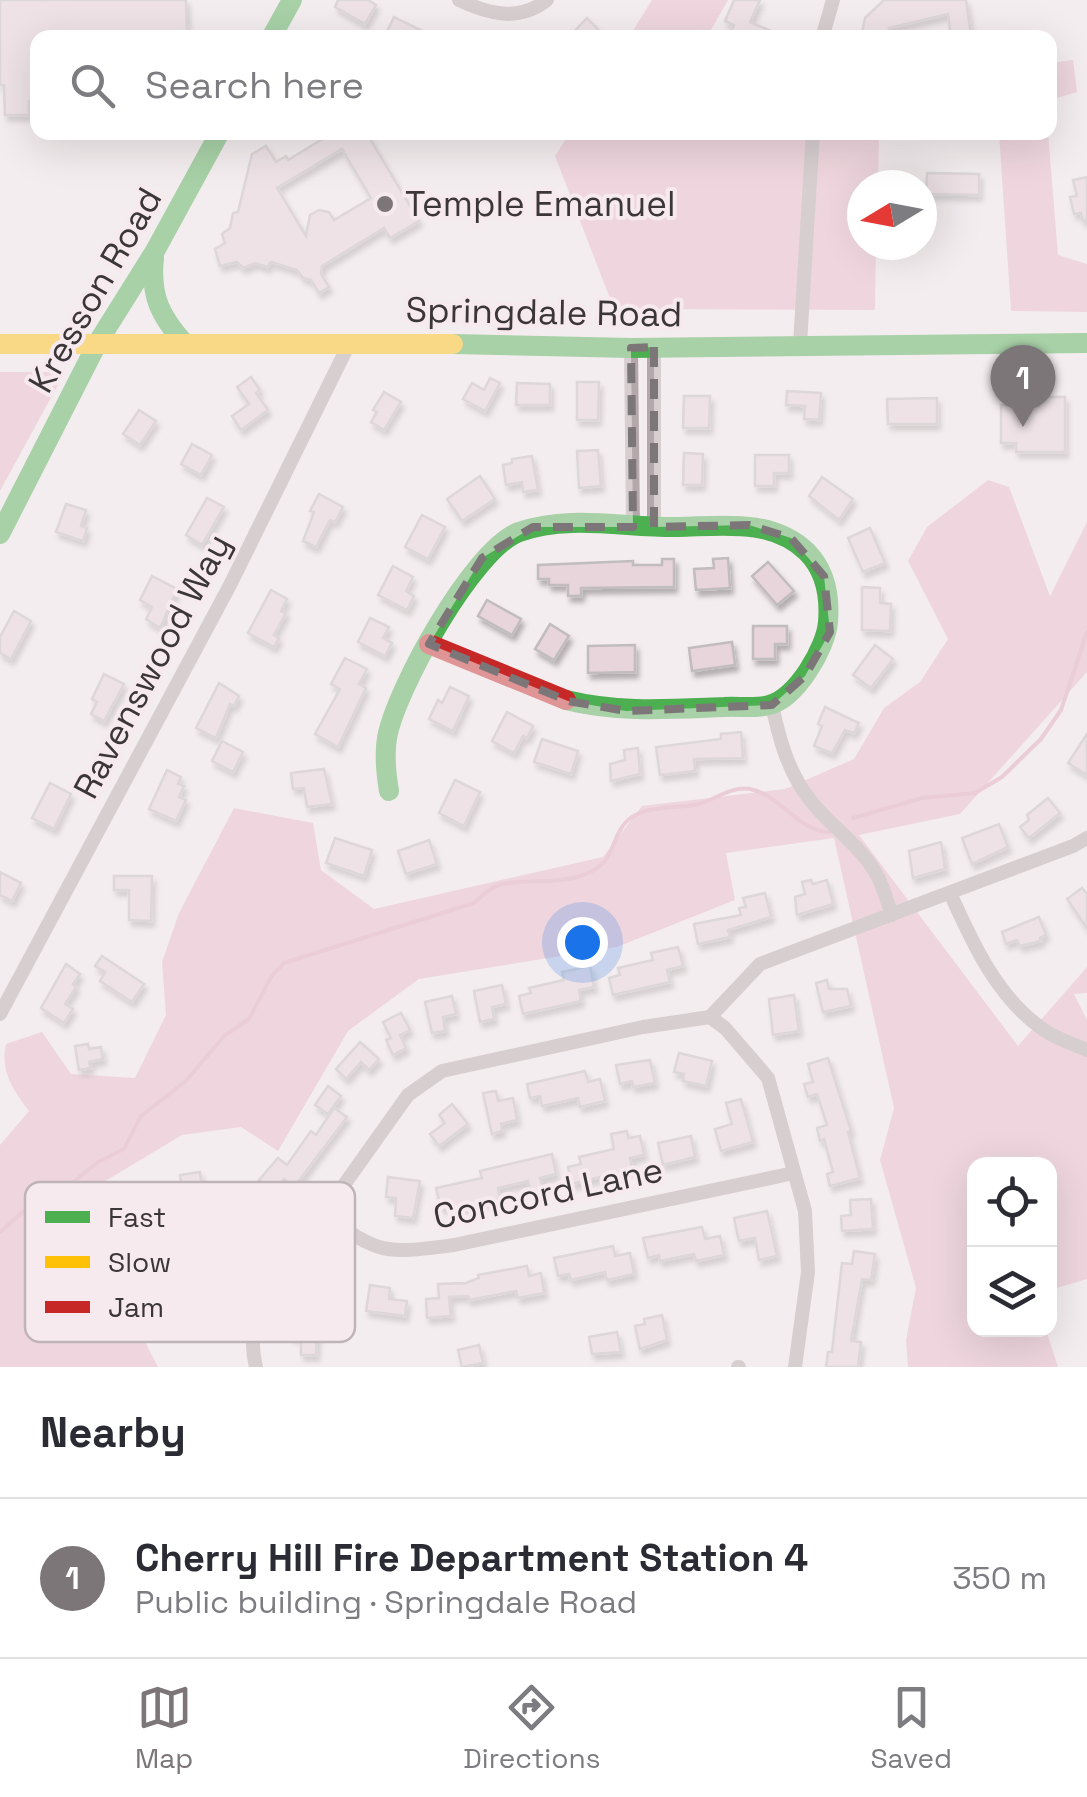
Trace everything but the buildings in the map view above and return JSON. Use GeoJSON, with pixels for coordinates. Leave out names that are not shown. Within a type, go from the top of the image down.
{"type":"FeatureCollection","features":[{"type":"Feature","properties":{"kind":"street"},"geometry":{"type":"LineString","coordinates":[[275,30],[292,0]]}},
{"type":"Feature","properties":{"kind":"street"},"geometry":{"type":"LineString","coordinates":[[459,0],[498,15],[539,6],[547,0]]}},
{"type":"Feature","properties":{"kind":"street"},"geometry":{"type":"LineString","coordinates":[[824,30],[833,0]]}},
{"type":"Feature","properties":{"kind":"street","name":"Kresson Road"},"geometry":{"type":"LineString","coordinates":[[0,534],[98,342],[155,251],[216,140]]}},
{"type":"Feature","properties":{"kind":"street"},"geometry":{"type":"LineString","coordinates":[[800,344],[813,140]]}},
{"type":"Feature","properties":{"kind":"street"},"geometry":{"type":"LineString","coordinates":[[155,251],[153,302],[162,320],[185,344]]}},
{"type":"Feature","properties":{"kind":"street","name":"Springdale Road"},"geometry":{"type":"LineString","coordinates":[[0,344],[350,342],[631,348],[1087,344]]}},
{"type":"Feature","properties":{"kind":"street","name":"Ravenswood Way"},"geometry":{"type":"LineString","coordinates":[[0,1014],[228,587],[350,342]]}},
{"type":"Feature","properties":{"kind":"street"},"geometry":{"type":"LineString","coordinates":[[644,527],[654,347]]}},
{"type":"Feature","properties":{"kind":"street"},"geometry":{"type":"LineString","coordinates":[[631,348],[644,527]]}},
{"type":"Feature","properties":{"kind":"street"},"geometry":{"type":"LineString","coordinates":[[390,792],[383,762],[384,737],[429,644],[482,558],[501,541],[533,527],[749,524],[770,528],[791,538],[816,561],[824,576],[832,620],[830,632],[805,676],[772,704],[626,711],[568,701],[429,644]]}},
{"type":"Feature","properties":{"kind":"street"},"geometry":{"type":"LineString","coordinates":[[772,704],[781,747],[798,781],[809,799],[870,866],[892,914]]}},
{"type":"Feature","properties":{"kind":"street"},"geometry":{"type":"LineString","coordinates":[[346,1182],[408,1095],[442,1071],[643,1027],[710,1017],[760,964],[1087,838]]}},
{"type":"Feature","properties":{"kind":"street"},"geometry":{"type":"LineString","coordinates":[[950,892],[985,964],[1008,996],[1047,1032],[1087,1050]]}},
{"type":"Feature","properties":{"kind":"street"},"geometry":{"type":"LineString","coordinates":[[710,1017],[725,1028],[768,1078],[805,1211],[808,1272],[795,1367]]}},
{"type":"Feature","properties":{"kind":"street","name":"Concord Lane"},"geometry":{"type":"LineString","coordinates":[[355,1235],[374,1248],[410,1250],[454,1245],[794,1173]]}},
{"type":"Feature","properties":{"kind":"street"},"geometry":{"type":"LineString","coordinates":[[252,1342],[256,1367]]}},
{"type":"Feature","properties":{"kind":"highlighted area"},"geometry":{"type":"Polygon","coordinates":[[[654,347],[654,527],[749,525],[791,538],[824,576],[830,632],[805,676],[772,705],[626,711],[568,701],[429,644],[482,558],[533,527],[633,527],[631,348],[654,347]]]}},
{"type":"Feature","properties":{"kind":"shaded area"},"geometry":{"type":"Polygon","coordinates":[[[652,0],[728,0],[711,30],[633,30],[652,0]]]}},
{"type":"Feature","properties":{"kind":"shaded area"},"geometry":{"type":"Polygon","coordinates":[[[1073,60],[1077,92],[1057,98],[1057,62],[1073,60]]]}},
{"type":"Feature","properties":{"kind":"shaded area"},"geometry":{"type":"Polygon","coordinates":[[[565,140],[879,140],[878,170],[847,170],[847,260],[876,260],[875,310],[614,309],[555,156],[565,140]]]}},
{"type":"Feature","properties":{"kind":"shaded area"},"geometry":{"type":"Polygon","coordinates":[[[999,140],[1049,140],[1058,255],[1087,264],[1087,312],[1011,311],[999,140]]]}},
{"type":"Feature","properties":{"kind":"shaded area"},"geometry":{"type":"Polygon","coordinates":[[[0,372],[65,372],[0,491],[0,372]]]}},
{"type":"Feature","properties":{"kind":"shaded area"},"geometry":{"type":"Polygon","coordinates":[[[988,480],[1009,487],[1050,596],[1087,522],[1087,672],[960,814],[859,835],[1018,1046],[1087,967],[1087,993],[1074,994],[1087,1020],[1087,1279],[1057,1288],[1057,1157],[967,1157],[967,1337],[1048,1337],[1058,1367],[908,1367],[906,1340],[916,1288],[880,1160],[894,1108],[834,838],[726,853],[735,900],[617,947],[419,979],[348,1031],[278,1151],[241,1127],[182,1135],[104,1182],[25,1182],[25,1342],[145,1342],[158,1367],[0,1367],[0,1145],[29,1111],[6,1072],[6,1044],[42,1032],[71,1074],[135,1078],[166,1015],[162,962],[179,913],[234,808],[313,823],[321,870],[374,909],[603,857],[642,806],[785,789],[854,759],[884,708],[920,682],[948,639],[908,561],[927,527],[988,480]]]}},
{"type":"Feature","properties":{"kind":"waterway"},"geometry":{"type":"LineString","coordinates":[[853,818],[922,798],[975,793],[1002,777],[1041,739],[1061,710],[1087,632]]}},
{"type":"Feature","properties":{"kind":"waterway"},"geometry":{"type":"LineString","coordinates":[[73,1182],[98,1162],[124,1149],[141,1116],[186,1081],[224,1036],[249,1019],[271,977],[284,963],[474,903],[499,885],[583,875],[607,859],[625,823],[650,810],[699,804],[730,791],[750,789],[771,798],[809,826],[830,832]]}},
{"type":"Feature","properties":{"kind":"waterway"},"geometry":{"type":"LineString","coordinates":[[0,1232],[25,1210]]}},
{"type":"Feature","properties":{"kind":"traffic: fast"},"geometry":{"type":"LineString","coordinates":[[275,30],[292,0]]}},
{"type":"Feature","properties":{"kind":"traffic: fast"},"geometry":{"type":"LineString","coordinates":[[0,534],[98,342],[155,251],[216,140]]}},
{"type":"Feature","properties":{"kind":"traffic: fast"},"geometry":{"type":"LineString","coordinates":[[154,258],[159,305],[185,344]]}},
{"type":"Feature","properties":{"kind":"traffic: fast"},"geometry":{"type":"LineString","coordinates":[[453,344],[631,348],[1087,343]]}},
{"type":"Feature","properties":{"kind":"traffic: fast"},"geometry":{"type":"LineString","coordinates":[[389,791],[387,738],[420,657],[480,565],[500,544],[519,532],[578,523],[746,526],[793,541],[819,567],[827,594],[826,633],[808,671],[779,701],[758,707],[644,709],[566,700]]}},
{"type":"Feature","properties":{"kind":"traffic: slow"},"geometry":{"type":"LineString","coordinates":[[0,344],[453,344]]}},
{"type":"Feature","properties":{"kind":"traffic: jam"},"geometry":{"type":"LineString","coordinates":[[429,644],[566,700]]}},
{"type":"Feature","properties":{"kind":"place","name":"Temple Emanuel"},"geometry":{"type":"Point","coordinates":[385,204]}},
{"type":"Feature","properties":{"kind":"place","name":"Cherry Hill Fire Department Station 4"},"geometry":{"type":"Point","coordinates":[1023,427]}}]}
